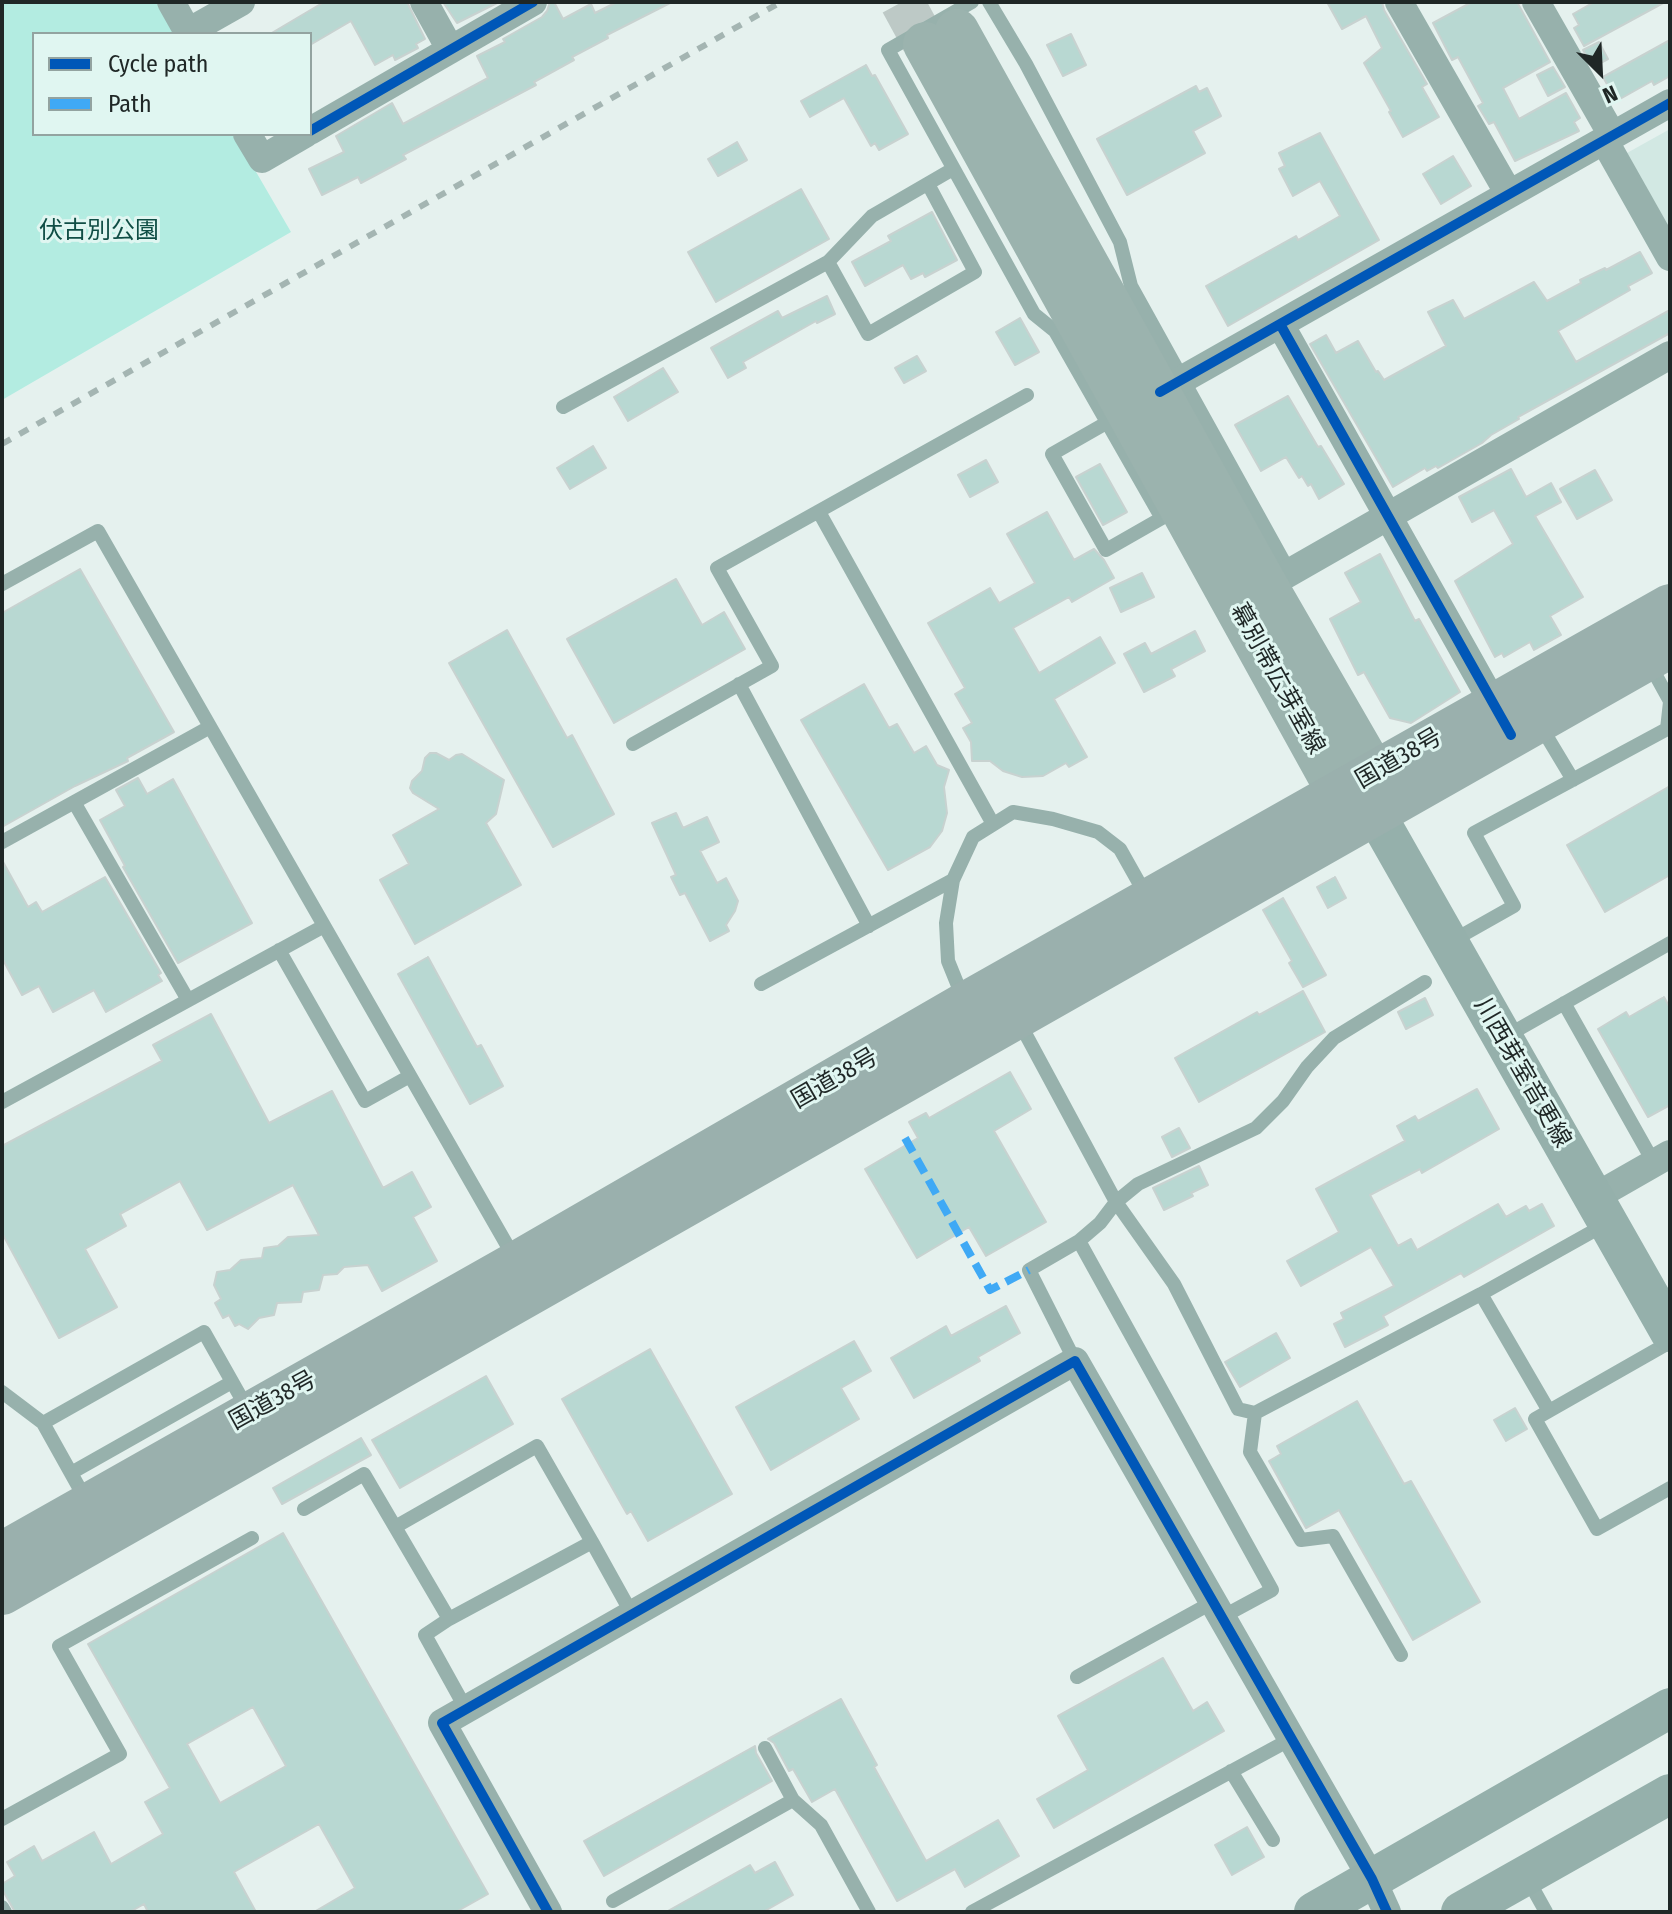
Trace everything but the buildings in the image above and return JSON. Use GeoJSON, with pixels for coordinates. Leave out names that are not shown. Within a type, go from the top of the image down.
{"type":"FeatureCollection","features":[{"type":"Feature","properties":{"kind":"highway","name":"国道38号"},"geometry":{"type":"LineString","coordinates":[[1514,720],[1670,606]]}},
{"type":"Feature","properties":{"kind":"highway","name":"国道38号"},"geometry":{"type":"LineString","coordinates":[[2,1593],[92,1510],[241,1398],[524,1277],[965,1004],[1149,901],[1363,793],[1658,652]]}},
{"type":"Feature","properties":{"kind":"highway","name":"国道38号"},"geometry":{"type":"LineString","coordinates":[[2,1554],[92,1510],[1016,1016],[1363,793]]}},
{"type":"Feature","properties":{"kind":"main road","name":"幕別帯広芽室線"},"geometry":{"type":"LineString","coordinates":[[951,26],[1172,386],[1278,580],[1363,793]]}},
{"type":"Feature","properties":{"kind":"main road","name":"幕別帯広芽室線"},"geometry":{"type":"LineString","coordinates":[[951,26],[1231,613],[1363,793]]}},
{"type":"Feature","properties":{"kind":"street"},"geometry":{"type":"LineString","coordinates":[[171,2],[188,32]]}},
{"type":"Feature","properties":{"kind":"street"},"geometry":{"type":"LineString","coordinates":[[191,32],[241,2]]}},
{"type":"Feature","properties":{"kind":"street"},"geometry":{"type":"LineString","coordinates":[[424,2],[450,49]]}},
{"type":"Feature","properties":{"kind":"street"},"geometry":{"type":"LineString","coordinates":[[312,130],[533,2]]}},
{"type":"Feature","properties":{"kind":"street"},"geometry":{"type":"LineString","coordinates":[[1399,2],[1509,194]]}},
{"type":"Feature","properties":{"kind":"street"},"geometry":{"type":"LineString","coordinates":[[1536,2],[1670,257]]}},
{"type":"Feature","properties":{"kind":"street"},"geometry":{"type":"LineString","coordinates":[[1172,386],[1670,103]]}},
{"type":"Feature","properties":{"kind":"street"},"geometry":{"type":"LineString","coordinates":[[248,136],[262,159],[302,136]]}},
{"type":"Feature","properties":{"kind":"street"},"geometry":{"type":"LineString","coordinates":[[1280,324],[1388,517],[1514,720]]}},
{"type":"Feature","properties":{"kind":"street"},"geometry":{"type":"LineString","coordinates":[[1278,580],[1670,355]]}},
{"type":"Feature","properties":{"kind":"street","name":"川西芽室音更線"},"geometry":{"type":"LineString","coordinates":[[1363,793],[1600,1210],[1667,1321]]}},
{"type":"Feature","properties":{"kind":"street"},"geometry":{"type":"LineString","coordinates":[[1600,1210],[1662,1158]]}},
{"type":"Feature","properties":{"kind":"street"},"geometry":{"type":"LineString","coordinates":[[548,1912],[442,1723],[1075,1361],[1380,1896]]}},
{"type":"Feature","properties":{"kind":"street"},"geometry":{"type":"LineString","coordinates":[[1314,1912],[1380,1896],[1670,1708]]}},
{"type":"Feature","properties":{"kind":"street"},"geometry":{"type":"LineString","coordinates":[[1461,1912],[1670,1794]]}},
{"type":"Feature","properties":{"kind":"lane"},"geometry":{"type":"LineString","coordinates":[[989,2],[1026,64],[1120,242],[1131,286],[1172,386]]}},
{"type":"Feature","properties":{"kind":"lane"},"geometry":{"type":"LineString","coordinates":[[951,26],[888,50],[1034,314],[1055,331],[1108,422],[1166,524],[1106,550],[1052,454],[1108,422]]}},
{"type":"Feature","properties":{"kind":"lane"},"geometry":{"type":"LineString","coordinates":[[563,407],[828,262],[872,216],[953,169]]}},
{"type":"Feature","properties":{"kind":"lane"},"geometry":{"type":"LineString","coordinates":[[828,262],[868,334],[975,272],[928,184]]}},
{"type":"Feature","properties":{"kind":"lane"},"geometry":{"type":"LineString","coordinates":[[633,744],[772,666],[717,568],[1027,395]]}},
{"type":"Feature","properties":{"kind":"lane"},"geometry":{"type":"LineString","coordinates":[[819,512],[993,824]]}},
{"type":"Feature","properties":{"kind":"lane"},"geometry":{"type":"LineString","coordinates":[[2,584],[98,531],[524,1277]]}},
{"type":"Feature","properties":{"kind":"lane"},"geometry":{"type":"LineString","coordinates":[[1448,943],[1514,906],[1474,833],[1667,729],[1670,702],[1658,652]]}},
{"type":"Feature","properties":{"kind":"lane"},"geometry":{"type":"LineString","coordinates":[[739,684],[869,926]]}},
{"type":"Feature","properties":{"kind":"lane"},"geometry":{"type":"LineString","coordinates":[[1514,720],[1573,780]]}},
{"type":"Feature","properties":{"kind":"lane"},"geometry":{"type":"LineString","coordinates":[[2,842],[210,727]]}},
{"type":"Feature","properties":{"kind":"lane"},"geometry":{"type":"LineString","coordinates":[[74,802],[188,1000]]}},
{"type":"Feature","properties":{"kind":"lane"},"geometry":{"type":"LineString","coordinates":[[965,1004],[948,961],[946,923],[953,880],[973,837],[1013,812],[1098,832],[1120,849],[1149,901]]}},
{"type":"Feature","properties":{"kind":"lane"},"geometry":{"type":"LineString","coordinates":[[761,984],[953,880]]}},
{"type":"Feature","properties":{"kind":"lane"},"geometry":{"type":"LineString","coordinates":[[2,1102],[324,926]]}},
{"type":"Feature","properties":{"kind":"lane"},"geometry":{"type":"LineString","coordinates":[[1502,1038],[1670,943]]}},
{"type":"Feature","properties":{"kind":"lane"},"geometry":{"type":"LineString","coordinates":[[279,950],[365,1101],[410,1076]]}},
{"type":"Feature","properties":{"kind":"lane"},"geometry":{"type":"LineString","coordinates":[[1075,1361],[1029,1270],[1079,1241],[1138,1184],[1256,1128],[1283,1101],[1307,1067],[1334,1038],[1425,982]]}},
{"type":"Feature","properties":{"kind":"lane"},"geometry":{"type":"LineString","coordinates":[[1564,1003],[1662,1158]]}},
{"type":"Feature","properties":{"kind":"lane"},"geometry":{"type":"LineString","coordinates":[[1016,1016],[1116,1202],[1174,1284],[1238,1409],[1255,1413],[1481,1294],[1600,1210]]}},
{"type":"Feature","properties":{"kind":"lane"},"geometry":{"type":"LineString","coordinates":[[1077,1677],[1217,1610],[1272,1590],[1079,1241]]}},
{"type":"Feature","properties":{"kind":"lane"},"geometry":{"type":"LineString","coordinates":[[1481,1294],[1549,1411]]}},
{"type":"Feature","properties":{"kind":"lane"},"geometry":{"type":"LineString","coordinates":[[1667,1321],[1535,1419],[1597,1529],[1670,1488]]}},
{"type":"Feature","properties":{"kind":"lane"},"geometry":{"type":"LineString","coordinates":[[43,1423],[204,1332],[241,1398]]}},
{"type":"Feature","properties":{"kind":"lane"},"geometry":{"type":"LineString","coordinates":[[2,1392],[43,1423],[92,1510]]}},
{"type":"Feature","properties":{"kind":"lane"},"geometry":{"type":"LineString","coordinates":[[1255,1413],[1250,1452],[1301,1540],[1333,1536],[1401,1655]]}},
{"type":"Feature","properties":{"kind":"lane"},"geometry":{"type":"LineString","coordinates":[[395,1527],[537,1446],[632,1614]]}},
{"type":"Feature","properties":{"kind":"lane"},"geometry":{"type":"LineString","coordinates":[[304,1509],[364,1474],[449,1619]]}},
{"type":"Feature","properties":{"kind":"lane"},"geometry":{"type":"LineString","coordinates":[[2,1819],[120,1754],[59,1646],[252,1538]]}},
{"type":"Feature","properties":{"kind":"lane"},"geometry":{"type":"LineString","coordinates":[[466,1709],[425,1635],[592,1542]]}},
{"type":"Feature","properties":{"kind":"lane"},"geometry":{"type":"LineString","coordinates":[[972,1912],[1291,1739]]}},
{"type":"Feature","properties":{"kind":"lane"},"geometry":{"type":"LineString","coordinates":[[765,1748],[793,1800],[821,1825],[869,1912]]}},
{"type":"Feature","properties":{"kind":"lane"},"geometry":{"type":"LineString","coordinates":[[1231,1771],[1273,1840]]}},
{"type":"Feature","properties":{"kind":"lane"},"geometry":{"type":"LineString","coordinates":[[613,1901],[793,1800]]}},
{"type":"Feature","properties":{"kind":"lane"},"geometry":{"type":"LineString","coordinates":[[1526,1876],[1546,1912]]}},
{"type":"Feature","properties":{"kind":"shaded area"},"geometry":{"type":"Polygon","coordinates":[[[1670,129],[1670,229],[1627,153],[1670,129]]]}},
{"type":"Feature","properties":{"kind":"green space","name":"伏古別公園"},"geometry":{"type":"Polygon","coordinates":[[[2,2],[156,2],[174,32],[32,32],[32,136],[235,136],[291,232],[2,400],[2,2]]]}},
{"type":"Feature","properties":{"kind":"tunnel"},"geometry":{"type":"LineString","coordinates":[[902,2],[925,44]]}},
{"type":"Feature","properties":{"kind":"railway"},"geometry":{"type":"LineString","coordinates":[[2,444],[781,2]]}},
{"type":"Feature","properties":{"kind":"marked path"},"geometry":{"type":"LineString","coordinates":[[905,1138],[990,1290],[1029,1270]]}},
{"type":"Feature","properties":{"kind":"cycle path"},"geometry":{"type":"LineString","coordinates":[[312,130],[533,2]]}},
{"type":"Feature","properties":{"kind":"cycle path"},"geometry":{"type":"LineString","coordinates":[[1160,392],[1670,103]]}},
{"type":"Feature","properties":{"kind":"cycle path"},"geometry":{"type":"LineString","coordinates":[[1280,324],[1511,735]]}},
{"type":"Feature","properties":{"kind":"cycle path"},"geometry":{"type":"LineString","coordinates":[[548,1912],[442,1723],[1075,1361],[1372,1879],[1387,1912]]}}]}
